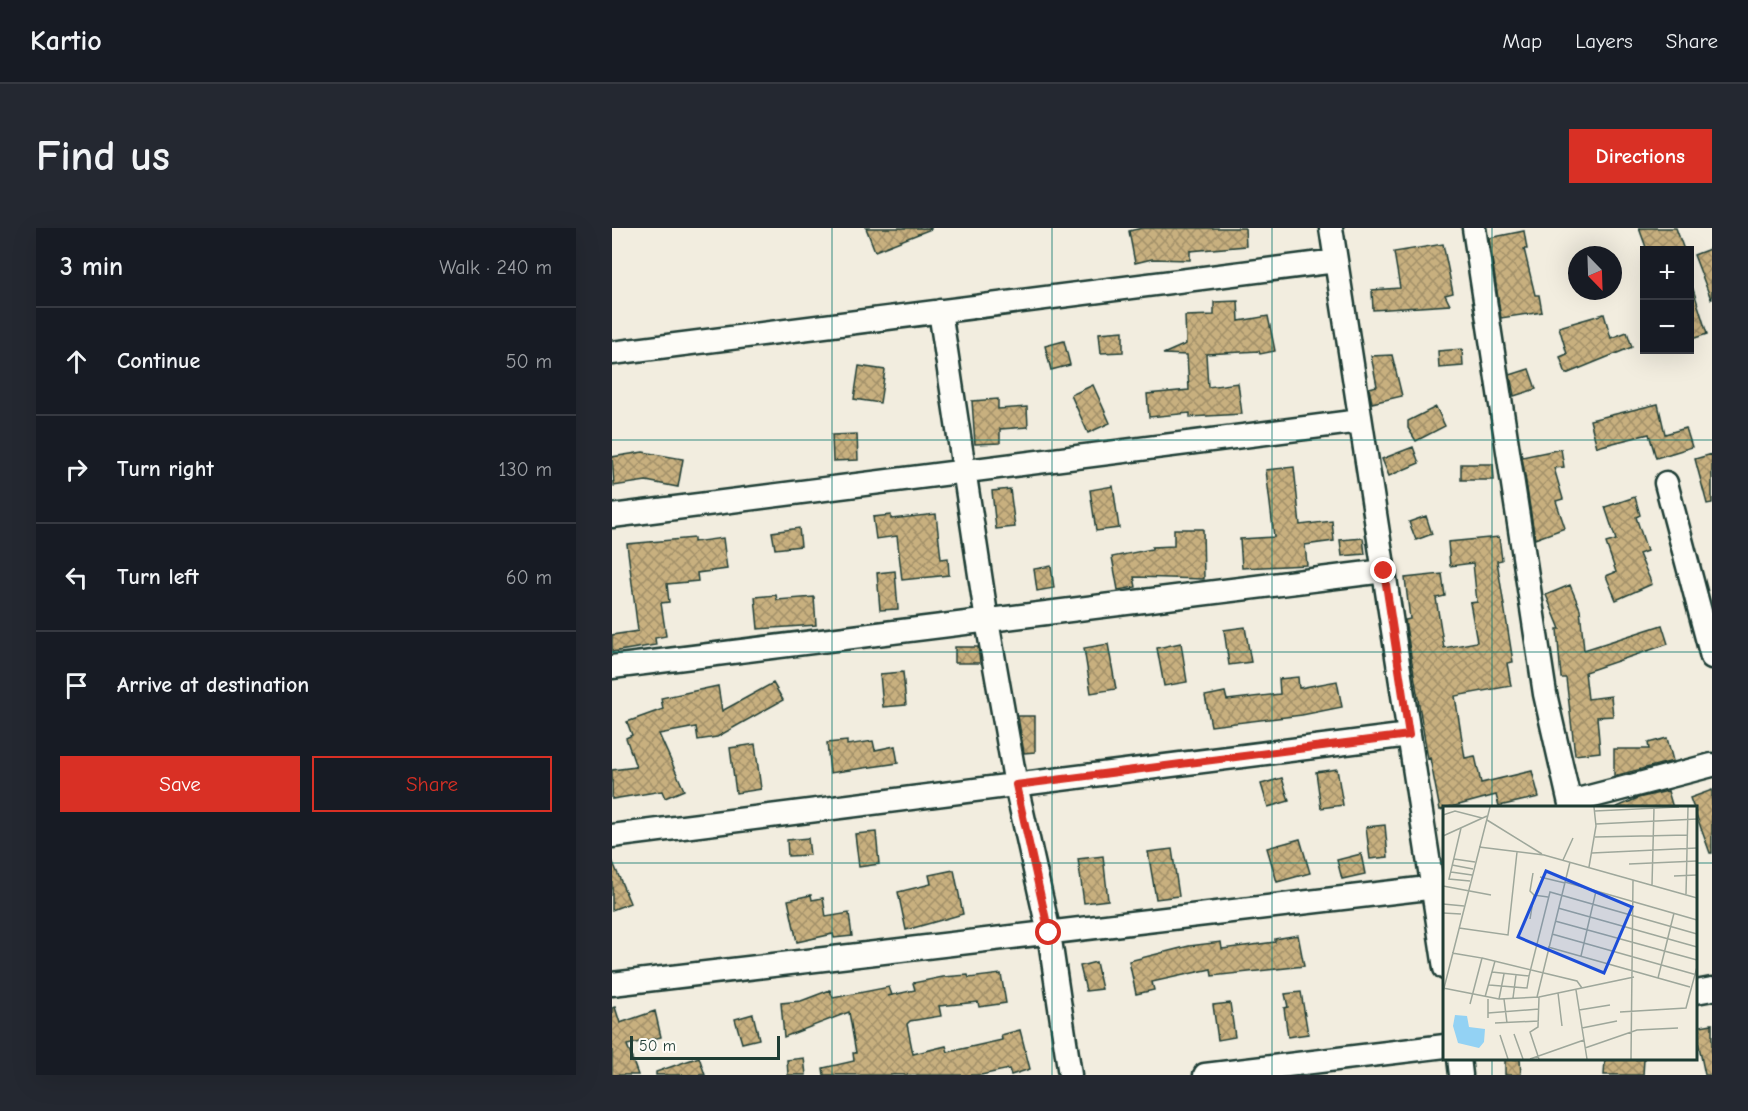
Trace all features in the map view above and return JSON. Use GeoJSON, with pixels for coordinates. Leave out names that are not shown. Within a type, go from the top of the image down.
{"type":"FeatureCollection","features":[{"type":"Feature","properties":{"kind":"street"},"geometry":{"type":"LineString","coordinates":[[1331,228],[1409,735],[1439,886],[1443,941]]}},
{"type":"Feature","properties":{"kind":"street"},"geometry":{"type":"LineString","coordinates":[[1474,228],[1545,694],[1571,805],[1712,765]]}},
{"type":"Feature","properties":{"kind":"street"},"geometry":{"type":"LineString","coordinates":[[612,353],[1336,261]]}},
{"type":"Feature","properties":{"kind":"street"},"geometry":{"type":"LineString","coordinates":[[940,311],[987,621],[1016,785],[1049,933],[1070,1075]]}},
{"type":"Feature","properties":{"kind":"street"},"geometry":{"type":"LineString","coordinates":[[612,516],[1360,421]]}},
{"type":"Feature","properties":{"kind":"street"},"geometry":{"type":"LineString","coordinates":[[1666,483],[1712,657]]}},
{"type":"Feature","properties":{"kind":"street"},"geometry":{"type":"LineString","coordinates":[[612,667],[1384,571]]}},
{"type":"Feature","properties":{"kind":"street"},"geometry":{"type":"LineString","coordinates":[[612,836],[1409,735]]}},
{"type":"Feature","properties":{"kind":"street"},"geometry":{"type":"LineString","coordinates":[[612,984],[1439,886]]}},
{"type":"Feature","properties":{"kind":"street"},"geometry":{"type":"LineString","coordinates":[[1697,992],[1712,989]]}},
{"type":"Feature","properties":{"kind":"street"},"geometry":{"type":"LineString","coordinates":[[1205,1075],[1443,1046]]}},
{"type":"Feature","properties":{"kind":"street"},"geometry":{"type":"LineString","coordinates":[[1459,1060],[1461,1075]]}},
{"type":"Feature","properties":{"kind":"building"},"geometry":{"type":"Polygon","coordinates":[[[866,228],[931,228],[931,229],[875,251],[866,228]]]}},
{"type":"Feature","properties":{"kind":"building"},"geometry":{"type":"Polygon","coordinates":[[[1142,228],[1245,228],[1246,246],[1190,251],[1190,260],[1152,259],[1135,263],[1129,231],[1142,228]]]}},
{"type":"Feature","properties":{"kind":"building"},"geometry":{"type":"Polygon","coordinates":[[[1639,228],[1676,228],[1683,246],[1646,246],[1639,228]]]}},
{"type":"Feature","properties":{"kind":"building"},"geometry":{"type":"Polygon","coordinates":[[[1524,231],[1527,249],[1524,249],[1535,295],[1539,295],[1542,312],[1501,318],[1489,238],[1524,231]]]}},
{"type":"Feature","properties":{"kind":"building"},"geometry":{"type":"Polygon","coordinates":[[[1443,244],[1453,293],[1445,295],[1450,305],[1373,310],[1372,290],[1400,288],[1394,252],[1443,244]]]}},
{"type":"Feature","properties":{"kind":"building"},"geometry":{"type":"Polygon","coordinates":[[[1712,248],[1712,299],[1711,299],[1694,255],[1712,248]]]}},
{"type":"Feature","properties":{"kind":"building"},"geometry":{"type":"Polygon","coordinates":[[[1694,292],[1707,334],[1694,338],[1694,292]]]}},
{"type":"Feature","properties":{"kind":"building"},"geometry":{"type":"Polygon","coordinates":[[[1238,301],[1239,321],[1268,316],[1275,351],[1260,354],[1259,351],[1206,354],[1208,387],[1238,383],[1242,414],[1190,417],[1190,413],[1149,417],[1147,394],[1189,390],[1187,355],[1163,354],[1186,344],[1185,316],[1214,315],[1214,302],[1238,301]]]}},
{"type":"Feature","properties":{"kind":"building"},"geometry":{"type":"Polygon","coordinates":[[[1604,314],[1611,338],[1627,332],[1632,347],[1566,374],[1560,357],[1567,354],[1559,327],[1604,314]]]}},
{"type":"Feature","properties":{"kind":"building"},"geometry":{"type":"Polygon","coordinates":[[[1123,331],[1123,352],[1101,353],[1099,333],[1123,331]]]}},
{"type":"Feature","properties":{"kind":"building"},"geometry":{"type":"Polygon","coordinates":[[[1064,341],[1070,365],[1051,370],[1045,346],[1064,341]]]}},
{"type":"Feature","properties":{"kind":"building"},"geometry":{"type":"Polygon","coordinates":[[[1462,349],[1463,366],[1439,368],[1438,351],[1462,349]]]}},
{"type":"Feature","properties":{"kind":"building"},"geometry":{"type":"Polygon","coordinates":[[[1392,355],[1402,396],[1372,403],[1369,388],[1377,386],[1371,356],[1392,355]]]}},
{"type":"Feature","properties":{"kind":"building"},"geometry":{"type":"Polygon","coordinates":[[[859,366],[885,370],[880,403],[854,399],[859,366]]]}},
{"type":"Feature","properties":{"kind":"building"},"geometry":{"type":"Polygon","coordinates":[[[1529,369],[1536,389],[1514,396],[1510,375],[1529,369]]]}},
{"type":"Feature","properties":{"kind":"building"},"geometry":{"type":"Polygon","coordinates":[[[1093,385],[1110,423],[1088,433],[1071,395],[1093,385]]]}},
{"type":"Feature","properties":{"kind":"building"},"geometry":{"type":"Polygon","coordinates":[[[998,399],[998,409],[1027,407],[1028,427],[1000,429],[1000,443],[975,444],[972,401],[998,399]]]}},
{"type":"Feature","properties":{"kind":"building"},"geometry":{"type":"Polygon","coordinates":[[[1658,404],[1665,434],[1686,428],[1692,447],[1656,458],[1649,434],[1597,447],[1590,420],[1658,404]]]}},
{"type":"Feature","properties":{"kind":"building"},"geometry":{"type":"Polygon","coordinates":[[[1436,407],[1445,426],[1416,441],[1408,428],[1408,421],[1436,407]]]}},
{"type":"Feature","properties":{"kind":"building"},"geometry":{"type":"Polygon","coordinates":[[[857,434],[858,460],[833,461],[832,435],[857,434]]]}},
{"type":"Feature","properties":{"kind":"building"},"geometry":{"type":"Polygon","coordinates":[[[1413,447],[1419,463],[1389,476],[1382,459],[1413,447]]]}},
{"type":"Feature","properties":{"kind":"building"},"geometry":{"type":"Polygon","coordinates":[[[1561,449],[1564,467],[1554,468],[1563,499],[1556,501],[1565,528],[1535,539],[1522,457],[1561,449]]]}},
{"type":"Feature","properties":{"kind":"building"},"geometry":{"type":"Polygon","coordinates":[[[643,452],[683,459],[678,487],[646,481],[614,486],[612,457],[643,452]]]}},
{"type":"Feature","properties":{"kind":"building"},"geometry":{"type":"Polygon","coordinates":[[[1712,454],[1712,503],[1707,504],[1695,459],[1712,454]]]}},
{"type":"Feature","properties":{"kind":"building"},"geometry":{"type":"Polygon","coordinates":[[[1461,464],[1493,464],[1494,480],[1461,480],[1461,464]]]}},
{"type":"Feature","properties":{"kind":"building"},"geometry":{"type":"Polygon","coordinates":[[[1294,467],[1300,525],[1332,521],[1334,541],[1305,545],[1307,565],[1242,568],[1240,539],[1274,537],[1266,470],[1294,467]]]}},
{"type":"Feature","properties":{"kind":"building"},"geometry":{"type":"Polygon","coordinates":[[[1113,486],[1119,528],[1096,531],[1090,490],[1113,486]]]}},
{"type":"Feature","properties":{"kind":"building"},"geometry":{"type":"Polygon","coordinates":[[[1010,489],[1015,527],[996,529],[992,491],[1010,489]]]}},
{"type":"Feature","properties":{"kind":"building"},"geometry":{"type":"Polygon","coordinates":[[[1635,497],[1640,515],[1636,517],[1647,551],[1639,554],[1652,584],[1616,600],[1606,576],[1616,572],[1606,543],[1616,540],[1605,507],[1635,497]]]}},
{"type":"Feature","properties":{"kind":"building"},"geometry":{"type":"Polygon","coordinates":[[[936,514],[941,559],[948,558],[949,575],[902,580],[897,536],[876,539],[873,517],[891,515],[891,519],[936,514]]]}},
{"type":"Feature","properties":{"kind":"building"},"geometry":{"type":"Polygon","coordinates":[[[1426,516],[1432,534],[1416,540],[1409,522],[1426,516]]]}},
{"type":"Feature","properties":{"kind":"building"},"geometry":{"type":"Polygon","coordinates":[[[799,528],[801,546],[775,549],[772,532],[799,528]]]}},
{"type":"Feature","properties":{"kind":"building"},"geometry":{"type":"Polygon","coordinates":[[[1174,529],[1203,529],[1204,579],[1134,577],[1136,587],[1118,590],[1112,557],[1152,549],[1152,547],[1174,546],[1174,529]]]}},
{"type":"Feature","properties":{"kind":"building"},"geometry":{"type":"Polygon","coordinates":[[[1499,537],[1502,560],[1497,561],[1513,662],[1507,663],[1511,686],[1455,696],[1465,758],[1475,756],[1481,783],[1532,771],[1539,797],[1499,806],[1496,795],[1455,806],[1443,806],[1443,809],[1440,810],[1430,758],[1428,759],[1405,620],[1410,619],[1405,578],[1442,574],[1445,596],[1436,598],[1444,648],[1477,642],[1470,603],[1477,602],[1473,563],[1450,566],[1448,542],[1499,537]]]}},
{"type":"Feature","properties":{"kind":"building"},"geometry":{"type":"Polygon","coordinates":[[[694,538],[694,542],[723,538],[727,569],[697,573],[698,581],[667,584],[669,602],[661,603],[666,636],[655,638],[656,645],[612,652],[612,635],[638,631],[627,544],[694,538]]]}},
{"type":"Feature","properties":{"kind":"building"},"geometry":{"type":"Polygon","coordinates":[[[1363,538],[1365,554],[1342,556],[1340,540],[1363,538]]]}},
{"type":"Feature","properties":{"kind":"building"},"geometry":{"type":"Polygon","coordinates":[[[1051,566],[1054,588],[1037,591],[1034,569],[1051,566]]]}},
{"type":"Feature","properties":{"kind":"building"},"geometry":{"type":"Polygon","coordinates":[[[895,571],[898,609],[880,610],[877,573],[895,571]]]}},
{"type":"Feature","properties":{"kind":"building"},"geometry":{"type":"Polygon","coordinates":[[[1570,585],[1580,609],[1584,650],[1662,625],[1668,644],[1585,672],[1588,699],[1611,696],[1613,716],[1597,717],[1600,752],[1575,755],[1566,678],[1561,678],[1557,629],[1560,629],[1546,595],[1570,585]]]}},
{"type":"Feature","properties":{"kind":"building"},"geometry":{"type":"Polygon","coordinates":[[[776,595],[777,600],[814,597],[816,625],[758,629],[755,597],[776,595]]]}},
{"type":"Feature","properties":{"kind":"building"},"geometry":{"type":"Polygon","coordinates":[[[1245,627],[1251,662],[1229,665],[1224,630],[1245,627]]]}},
{"type":"Feature","properties":{"kind":"building"},"geometry":{"type":"Polygon","coordinates":[[[1181,643],[1187,682],[1164,686],[1157,648],[1181,643]]]}},
{"type":"Feature","properties":{"kind":"building"},"geometry":{"type":"Polygon","coordinates":[[[1108,644],[1116,689],[1091,693],[1084,648],[1108,644]]]}},
{"type":"Feature","properties":{"kind":"building"},"geometry":{"type":"Polygon","coordinates":[[[955,647],[978,647],[980,663],[955,663],[955,647]]]}},
{"type":"Feature","properties":{"kind":"building"},"geometry":{"type":"Polygon","coordinates":[[[903,672],[906,705],[883,707],[880,674],[903,672]]]}},
{"type":"Feature","properties":{"kind":"building"},"geometry":{"type":"Polygon","coordinates":[[[1298,677],[1299,688],[1337,681],[1342,707],[1302,715],[1211,726],[1205,696],[1225,692],[1227,700],[1280,694],[1279,679],[1298,677]]]}},
{"type":"Feature","properties":{"kind":"building"},"geometry":{"type":"Polygon","coordinates":[[[773,683],[783,700],[717,737],[698,740],[696,727],[659,734],[684,790],[665,798],[662,791],[612,799],[612,770],[636,767],[626,738],[632,735],[627,722],[663,709],[661,698],[718,686],[722,711],[773,683]]]}},
{"type":"Feature","properties":{"kind":"building"},"geometry":{"type":"Polygon","coordinates":[[[1018,716],[1035,716],[1035,752],[1024,753],[1018,716]]]}},
{"type":"Feature","properties":{"kind":"building"},"geometry":{"type":"Polygon","coordinates":[[[1667,738],[1673,761],[1614,776],[1614,749],[1649,749],[1648,743],[1667,738]]]}},
{"type":"Feature","properties":{"kind":"building"},"geometry":{"type":"Polygon","coordinates":[[[847,741],[847,745],[873,741],[875,750],[895,746],[898,763],[830,773],[827,743],[847,741]]]}},
{"type":"Feature","properties":{"kind":"building"},"geometry":{"type":"Polygon","coordinates":[[[755,744],[761,789],[736,793],[730,748],[755,744]]]}},
{"type":"Feature","properties":{"kind":"building"},"geometry":{"type":"Polygon","coordinates":[[[1337,769],[1343,805],[1321,808],[1316,772],[1337,769]]]}},
{"type":"Feature","properties":{"kind":"building"},"geometry":{"type":"Polygon","coordinates":[[[1282,778],[1289,801],[1268,807],[1261,784],[1282,778]]]}},
{"type":"Feature","properties":{"kind":"building"},"geometry":{"type":"Polygon","coordinates":[[[1712,790],[1712,853],[1710,853],[1697,817],[1697,806],[1693,806],[1690,798],[1712,790]]]}},
{"type":"Feature","properties":{"kind":"building"},"geometry":{"type":"Polygon","coordinates":[[[1668,791],[1672,806],[1620,806],[1638,798],[1668,791]]]}},
{"type":"Feature","properties":{"kind":"building"},"geometry":{"type":"Polygon","coordinates":[[[1385,825],[1388,857],[1370,859],[1366,827],[1385,825]]]}},
{"type":"Feature","properties":{"kind":"building"},"geometry":{"type":"Polygon","coordinates":[[[876,832],[879,864],[859,867],[855,834],[876,832]]]}},
{"type":"Feature","properties":{"kind":"building"},"geometry":{"type":"Polygon","coordinates":[[[808,838],[810,855],[788,856],[787,840],[808,838]]]}},
{"type":"Feature","properties":{"kind":"building"},"geometry":{"type":"Polygon","coordinates":[[[1300,839],[1310,873],[1277,882],[1267,848],[1300,839]]]}},
{"type":"Feature","properties":{"kind":"building"},"geometry":{"type":"Polygon","coordinates":[[[1172,849],[1179,896],[1156,899],[1148,852],[1172,849]]]}},
{"type":"Feature","properties":{"kind":"building"},"geometry":{"type":"Polygon","coordinates":[[[1361,854],[1365,874],[1342,879],[1337,860],[1361,854]]]}},
{"type":"Feature","properties":{"kind":"building"},"geometry":{"type":"Polygon","coordinates":[[[1103,856],[1108,900],[1084,903],[1078,859],[1103,856]]]}},
{"type":"Feature","properties":{"kind":"building"},"geometry":{"type":"Polygon","coordinates":[[[612,860],[630,903],[612,910],[612,860]]]}},
{"type":"Feature","properties":{"kind":"building"},"geometry":{"type":"Polygon","coordinates":[[[954,870],[963,914],[906,930],[898,892],[931,884],[929,875],[954,870]]]}},
{"type":"Feature","properties":{"kind":"building"},"geometry":{"type":"Polygon","coordinates":[[[811,895],[812,900],[823,898],[826,917],[849,913],[852,936],[834,938],[833,934],[797,942],[788,900],[811,895]]]}},
{"type":"Feature","properties":{"kind":"building"},"geometry":{"type":"Polygon","coordinates":[[[1298,935],[1304,966],[1212,976],[1211,969],[1152,982],[1154,990],[1136,994],[1129,961],[1189,946],[1221,942],[1222,949],[1275,942],[1275,939],[1298,935]]]}},
{"type":"Feature","properties":{"kind":"building"},"geometry":{"type":"Polygon","coordinates":[[[1096,962],[1102,989],[1086,991],[1080,966],[1096,962]]]}},
{"type":"Feature","properties":{"kind":"building"},"geometry":{"type":"Polygon","coordinates":[[[1001,974],[1006,1003],[979,1007],[978,1002],[939,1006],[941,1016],[910,1021],[907,1024],[913,1054],[946,1046],[948,1052],[1002,1040],[1001,1035],[1020,1030],[1030,1069],[1011,1075],[1009,1069],[981,1075],[824,1075],[823,1068],[854,1061],[853,1053],[856,1053],[849,1012],[784,1037],[781,1003],[801,1001],[830,990],[833,998],[889,987],[892,995],[888,996],[915,990],[913,983],[943,977],[968,975],[969,978],[1001,974]]]}},
{"type":"Feature","properties":{"kind":"building"},"geometry":{"type":"Polygon","coordinates":[[[1301,992],[1308,1034],[1288,1037],[1284,1008],[1288,1007],[1285,994],[1301,992]]]}},
{"type":"Feature","properties":{"kind":"building"},"geometry":{"type":"Polygon","coordinates":[[[1230,1003],[1235,1037],[1218,1040],[1213,1005],[1230,1003]]]}},
{"type":"Feature","properties":{"kind":"building"},"geometry":{"type":"Polygon","coordinates":[[[615,1007],[620,1023],[655,1011],[661,1037],[627,1045],[638,1075],[612,1075],[612,1008],[615,1007]]]}},
{"type":"Feature","properties":{"kind":"building"},"geometry":{"type":"Polygon","coordinates":[[[753,1014],[759,1039],[742,1043],[735,1019],[753,1014]]]}},
{"type":"Feature","properties":{"kind":"building"},"geometry":{"type":"Polygon","coordinates":[[[1712,1024],[1712,1075],[1705,1075],[1697,1027],[1712,1024]]]}},
{"type":"Feature","properties":{"kind":"building"},"geometry":{"type":"Polygon","coordinates":[[[699,1057],[705,1075],[656,1075],[656,1072],[699,1057]]]}},
{"type":"Feature","properties":{"kind":"building"},"geometry":{"type":"Polygon","coordinates":[[[804,1058],[806,1075],[788,1075],[787,1060],[804,1058]]]}},
{"type":"Feature","properties":{"kind":"building"},"geometry":{"type":"Polygon","coordinates":[[[1505,1060],[1520,1060],[1521,1075],[1505,1075],[1505,1060]]]}},
{"type":"Feature","properties":{"kind":"building"},"geometry":{"type":"Polygon","coordinates":[[[1605,1060],[1644,1060],[1643,1075],[1604,1075],[1605,1060]]]}},
{"type":"Feature","properties":{"kind":"route"},"geometry":{"type":"LineString","coordinates":[[1049,933],[1016,785],[1409,735],[1384,571]]}}]}
